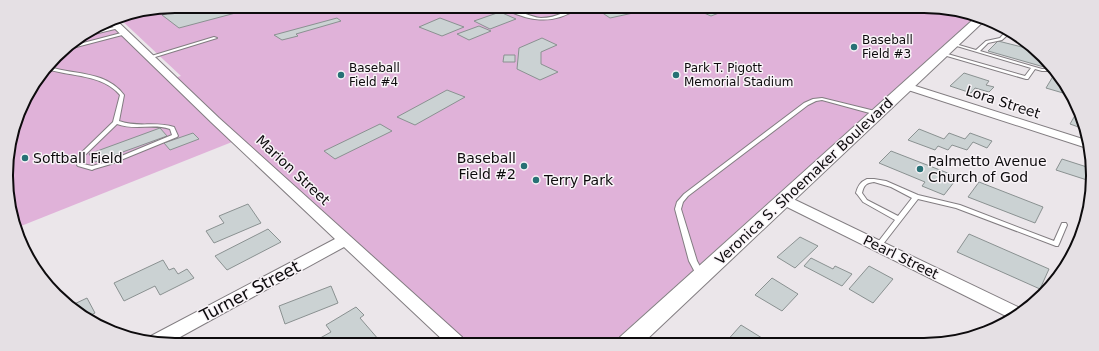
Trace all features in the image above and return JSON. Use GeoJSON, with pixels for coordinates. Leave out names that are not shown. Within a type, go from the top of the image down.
{"type":"FeatureCollection","features":[{"type":"Feature","properties":{"kind":"street","name":"Veronica S. Shoemaker Boulevard"},"geometry":{"type":"LineString","coordinates":[[633,338],[977,22]]}},
{"type":"Feature","properties":{"kind":"street","name":"Marion Street"},"geometry":{"type":"LineString","coordinates":[[118,26],[345,240],[452,338]]}},
{"type":"Feature","properties":{"kind":"street","name":"Lora Street"},"geometry":{"type":"LineString","coordinates":[[906,86],[1083,143]]}},
{"type":"Feature","properties":{"kind":"street","name":"Pearl Street"},"geometry":{"type":"LineString","coordinates":[[784,200],[1013,312]]}},
{"type":"Feature","properties":{"kind":"street","name":"Turner Street"},"geometry":{"type":"LineString","coordinates":[[163,338],[345,240]]}},
{"type":"Feature","properties":{"kind":"lane"},"geometry":{"type":"LineString","coordinates":[[518,13],[531,18],[546,19],[566,13]]}},
{"type":"Feature","properties":{"kind":"lane"},"geometry":{"type":"LineString","coordinates":[[104,30],[118,26]]}},
{"type":"Feature","properties":{"kind":"lane"},"geometry":{"type":"LineString","coordinates":[[85,40],[118,26]]}},
{"type":"Feature","properties":{"kind":"lane"},"geometry":{"type":"LineString","coordinates":[[976,51],[986,42],[1000,39],[1005,35]]}},
{"type":"Feature","properties":{"kind":"lane"},"geometry":{"type":"LineString","coordinates":[[150,57],[215,38]]}},
{"type":"Feature","properties":{"kind":"lane"},"geometry":{"type":"LineString","coordinates":[[947,49],[976,51],[1034,68],[1047,69]]}},
{"type":"Feature","properties":{"kind":"lane"},"geometry":{"type":"LineString","coordinates":[[947,49],[1026,78],[1034,68]]}},
{"type":"Feature","properties":{"kind":"lane"},"geometry":{"type":"LineString","coordinates":[[52,69],[103,80],[113,84],[122,95],[116,122],[81,156],[80,165],[92,168],[110,163],[175,136],[172,128],[165,125],[132,127],[116,122]]}},
{"type":"Feature","properties":{"kind":"lane"},"geometry":{"type":"LineString","coordinates":[[701,276],[693,260],[678,209],[680,202],[686,195],[806,104],[815,100],[822,99],[877,113]]}},
{"type":"Feature","properties":{"kind":"lane"},"geometry":{"type":"LineString","coordinates":[[899,219],[865,201],[858,193],[859,188],[866,181],[872,179],[885,183],[916,197],[958,206],[1056,244],[1064,225]]}},
{"type":"Feature","properties":{"kind":"lane"},"geometry":{"type":"LineString","coordinates":[[878,246],[916,197]]}},
{"type":"Feature","properties":{"kind":"shaded area","name":"Terry Park"},"geometry":{"type":"Polygon","coordinates":[[[165,13],[934,13],[955,16],[971,21],[618,338],[456,338],[174,78],[181,76],[123,22],[144,16],[165,13]]]}},
{"type":"Feature","properties":{"kind":"shaded area"},"geometry":{"type":"Polygon","coordinates":[[[112,26],[232,142],[21,226],[14,197],[13,165],[16,144],[25,113],[40,85],[53,68],[68,53],[85,40],[112,26]]]}},
{"type":"Feature","properties":{"kind":"building"},"geometry":{"type":"Polygon","coordinates":[[[169,13],[235,13],[179,28],[162,15],[169,13]]]}},
{"type":"Feature","properties":{"kind":"building"},"geometry":{"type":"Polygon","coordinates":[[[497,13],[502,13],[516,19],[490,29],[474,21],[497,13]]]}},
{"type":"Feature","properties":{"kind":"building"},"geometry":{"type":"Polygon","coordinates":[[[602,13],[633,13],[610,18],[602,13]]]}},
{"type":"Feature","properties":{"kind":"building"},"geometry":{"type":"Polygon","coordinates":[[[704,13],[719,13],[711,16],[704,13]]]}},
{"type":"Feature","properties":{"kind":"building"},"geometry":{"type":"Polygon","coordinates":[[[337,18],[341,21],[296,34],[298,36],[282,40],[274,35],[337,18]]]}},
{"type":"Feature","properties":{"kind":"building"},"geometry":{"type":"Polygon","coordinates":[[[440,18],[464,27],[442,36],[419,27],[440,18]]]}},
{"type":"Feature","properties":{"kind":"building"},"geometry":{"type":"Polygon","coordinates":[[[479,26],[491,31],[469,40],[457,34],[479,26]]]}},
{"type":"Feature","properties":{"kind":"building"},"geometry":{"type":"Polygon","coordinates":[[[542,38],[557,45],[541,52],[541,64],[558,72],[540,80],[517,69],[519,48],[542,38]]]}},
{"type":"Feature","properties":{"kind":"building"},"geometry":{"type":"Polygon","coordinates":[[[998,41],[1022,47],[1031,53],[1044,66],[1044,67],[988,51],[998,41]]]}},
{"type":"Feature","properties":{"kind":"building"},"geometry":{"type":"Polygon","coordinates":[[[504,55],[515,55],[515,62],[503,62],[504,55]]]}},
{"type":"Feature","properties":{"kind":"building"},"geometry":{"type":"Polygon","coordinates":[[[964,73],[989,81],[986,85],[994,87],[989,92],[975,88],[971,93],[950,86],[964,73]]]}},
{"type":"Feature","properties":{"kind":"building"},"geometry":{"type":"Polygon","coordinates":[[[1052,77],[1064,93],[1046,88],[1052,77]]]}},
{"type":"Feature","properties":{"kind":"building"},"geometry":{"type":"Polygon","coordinates":[[[447,90],[465,97],[415,125],[397,117],[447,90]]]}},
{"type":"Feature","properties":{"kind":"building"},"geometry":{"type":"Polygon","coordinates":[[[1075,116],[1078,127],[1070,124],[1075,116]]]}},
{"type":"Feature","properties":{"kind":"building"},"geometry":{"type":"Polygon","coordinates":[[[380,124],[392,131],[335,159],[324,151],[380,124]]]}},
{"type":"Feature","properties":{"kind":"building"},"geometry":{"type":"Polygon","coordinates":[[[160,128],[167,136],[95,162],[89,154],[160,128]]]}},
{"type":"Feature","properties":{"kind":"building"},"geometry":{"type":"Polygon","coordinates":[[[919,129],[944,139],[949,133],[965,139],[970,133],[992,141],[987,148],[973,142],[967,150],[952,145],[948,150],[938,146],[935,150],[908,140],[919,129]]]}},
{"type":"Feature","properties":{"kind":"building"},"geometry":{"type":"Polygon","coordinates":[[[193,133],[199,139],[170,150],[164,143],[193,133]]]}},
{"type":"Feature","properties":{"kind":"building"},"geometry":{"type":"Polygon","coordinates":[[[891,151],[958,177],[944,195],[922,186],[925,182],[879,163],[891,151]]]}},
{"type":"Feature","properties":{"kind":"building"},"geometry":{"type":"Polygon","coordinates":[[[1062,159],[1086,167],[1086,180],[1056,170],[1062,159]]]}},
{"type":"Feature","properties":{"kind":"building"},"geometry":{"type":"Polygon","coordinates":[[[979,182],[1043,207],[1035,223],[968,197],[979,182]]]}},
{"type":"Feature","properties":{"kind":"building"},"geometry":{"type":"Polygon","coordinates":[[[248,204],[261,223],[214,243],[206,231],[224,223],[219,216],[248,204]]]}},
{"type":"Feature","properties":{"kind":"building"},"geometry":{"type":"Polygon","coordinates":[[[268,229],[281,242],[227,270],[215,256],[268,229]]]}},
{"type":"Feature","properties":{"kind":"building"},"geometry":{"type":"Polygon","coordinates":[[[969,234],[1049,269],[1039,289],[957,252],[969,234]]]}},
{"type":"Feature","properties":{"kind":"building"},"geometry":{"type":"Polygon","coordinates":[[[800,237],[818,246],[795,268],[777,257],[800,237]]]}},
{"type":"Feature","properties":{"kind":"building"},"geometry":{"type":"Polygon","coordinates":[[[811,258],[833,269],[835,266],[852,274],[842,286],[804,266],[811,258]]]}},
{"type":"Feature","properties":{"kind":"building"},"geometry":{"type":"Polygon","coordinates":[[[163,260],[169,270],[174,268],[178,274],[187,269],[194,278],[160,295],[155,286],[124,301],[114,283],[163,260]]]}},
{"type":"Feature","properties":{"kind":"building"},"geometry":{"type":"Polygon","coordinates":[[[869,266],[893,279],[873,303],[849,289],[869,266]]]}},
{"type":"Feature","properties":{"kind":"building"},"geometry":{"type":"Polygon","coordinates":[[[772,278],[798,294],[782,311],[755,295],[772,278]]]}},
{"type":"Feature","properties":{"kind":"building"},"geometry":{"type":"Polygon","coordinates":[[[331,286],[338,303],[285,324],[279,306],[331,286]]]}},
{"type":"Feature","properties":{"kind":"building"},"geometry":{"type":"Polygon","coordinates":[[[87,298],[95,313],[92,315],[76,303],[87,298]]]}},
{"type":"Feature","properties":{"kind":"building"},"geometry":{"type":"Polygon","coordinates":[[[356,307],[364,315],[360,318],[377,338],[320,338],[331,332],[326,325],[356,307]]]}},
{"type":"Feature","properties":{"kind":"building"},"geometry":{"type":"Polygon","coordinates":[[[741,325],[762,338],[729,338],[741,325]]]}},
{"type":"Feature","properties":{"kind":"place","name":"Baseball Field #3"},"geometry":{"type":"Point","coordinates":[854,47]}},
{"type":"Feature","properties":{"kind":"place","name":"Baseball Field #4"},"geometry":{"type":"Point","coordinates":[341,75]}},
{"type":"Feature","properties":{"kind":"place","name":"Park T. Pigott Memorial Stadium"},"geometry":{"type":"Point","coordinates":[676,75]}},
{"type":"Feature","properties":{"kind":"place","name":"Softball Field"},"geometry":{"type":"Point","coordinates":[25,158]}},
{"type":"Feature","properties":{"kind":"place","name":"Baseball Field #2"},"geometry":{"type":"Point","coordinates":[524,166]}},
{"type":"Feature","properties":{"kind":"place","name":"Palmetto Avenue Church of God"},"geometry":{"type":"Point","coordinates":[920,169]}},
{"type":"Feature","properties":{"kind":"place","name":"Terry Park"},"geometry":{"type":"Point","coordinates":[536,180]}}]}
